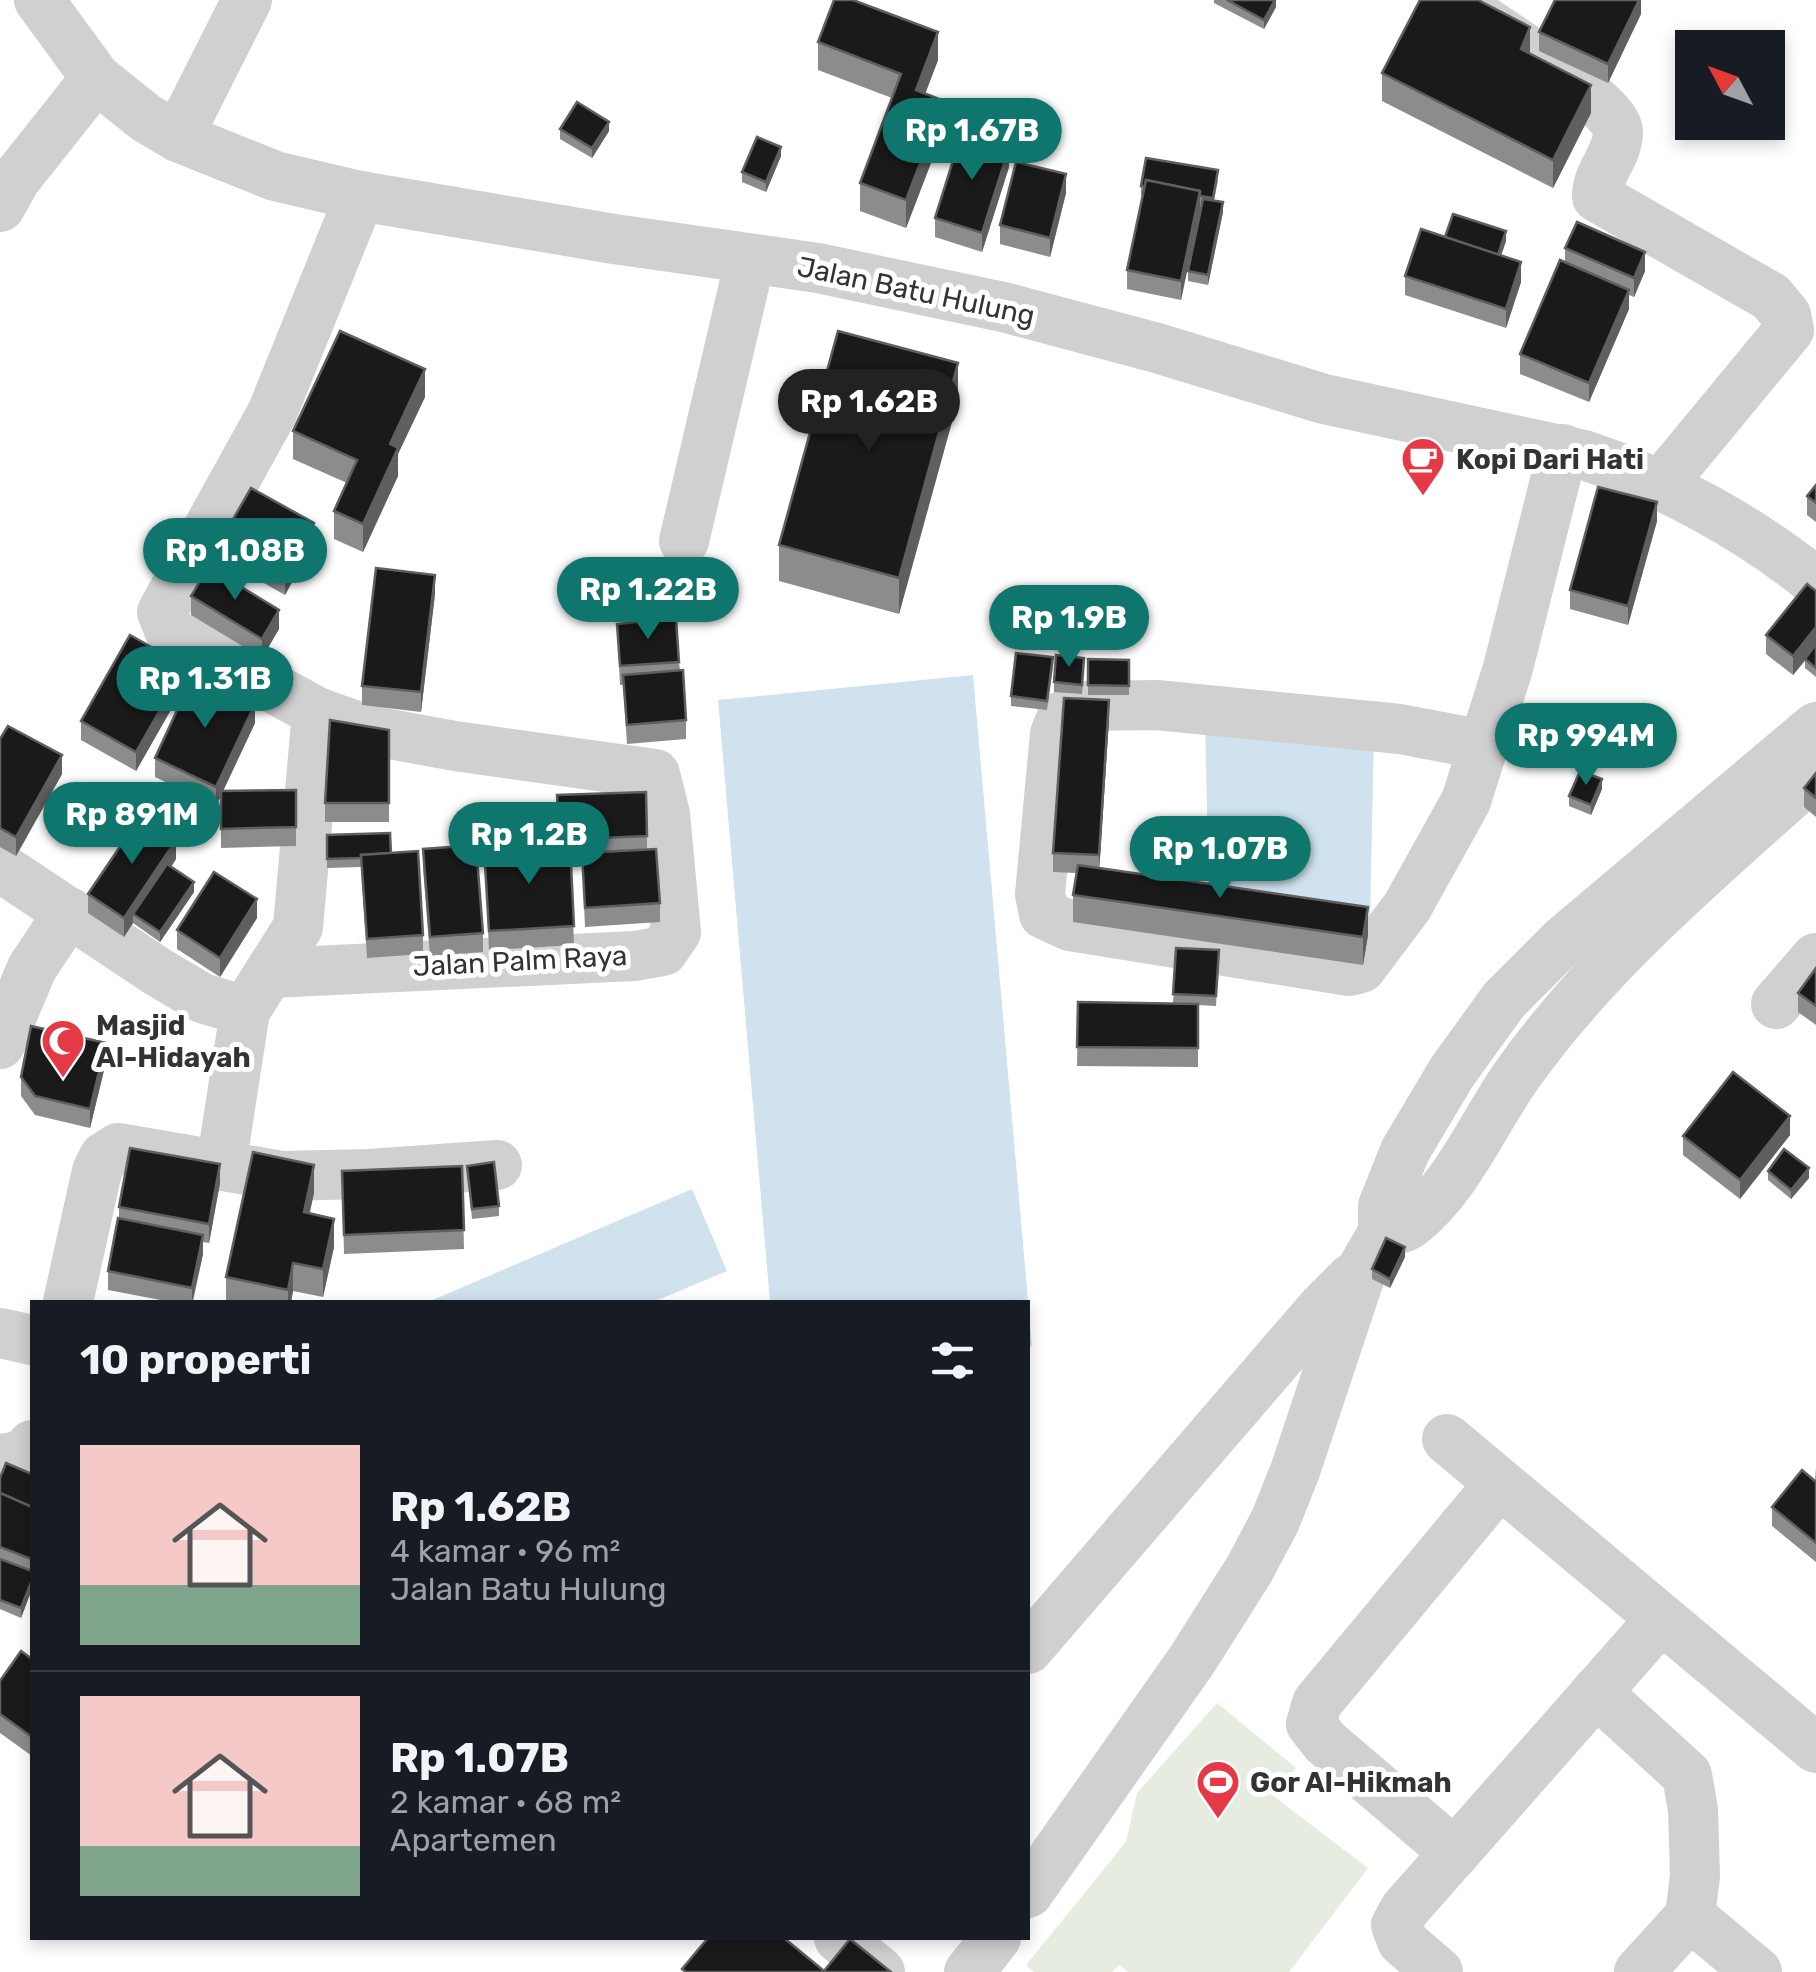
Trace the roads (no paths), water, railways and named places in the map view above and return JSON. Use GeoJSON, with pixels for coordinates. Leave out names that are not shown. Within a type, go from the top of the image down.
{"type":"FeatureCollection","features":[{"type":"Feature","properties":{"kind":"street","name":"Jalan Batu Hulung"},"geometry":{"type":"LineString","coordinates":[[40,0],[96,78],[146,118],[178,137],[275,176],[360,196],[818,268],[1003,306],[1324,399],[1562,449],[1616,466],[1660,486],[1780,553],[1816,582]]}},
{"type":"Feature","properties":{"kind":"street"},"geometry":{"type":"LineString","coordinates":[[178,137],[247,0]]}},
{"type":"Feature","properties":{"kind":"street"},"geometry":{"type":"LineString","coordinates":[[1477,16],[1592,97],[1615,120],[1618,131],[1612,155],[1597,185],[1597,198],[1771,297],[1786,315],[1789,330],[1660,486]]}},
{"type":"Feature","properties":{"kind":"street"},"geometry":{"type":"LineString","coordinates":[[0,207],[15,180],[96,78]]}},
{"type":"Feature","properties":{"kind":"street","name":"Jalan Palm Raya"},"geometry":{"type":"LineString","coordinates":[[0,866],[202,998],[635,956],[662,951],[676,932],[665,814],[655,774],[368,730],[317,712],[170,632],[162,612],[272,413],[360,196]]}},
{"type":"Feature","properties":{"kind":"street"},"geometry":{"type":"LineString","coordinates":[[684,542],[750,260]]}},
{"type":"Feature","properties":{"kind":"street"},"geometry":{"type":"LineString","coordinates":[[1484,745],[1400,729],[1156,704],[1083,706],[1062,716],[1054,734],[1040,894],[1044,914],[1070,926],[1349,970],[1361,968],[1407,907],[1458,816],[1484,745],[1508,668],[1562,449]]}},
{"type":"Feature","properties":{"kind":"street"},"geometry":{"type":"LineString","coordinates":[[221,1166],[257,992],[298,927],[317,712]]}},
{"type":"Feature","properties":{"kind":"street"},"geometry":{"type":"LineString","coordinates":[[1030,1891],[1192,1660],[1249,1570],[1275,1520],[1373,1250],[1383,1206],[1405,1151],[1452,1072],[1504,1000],[1564,940],[1816,727]]}},
{"type":"Feature","properties":{"kind":"street"},"geometry":{"type":"LineString","coordinates":[[1030,1647],[1373,1250],[1408,1226],[1437,1198],[1555,1023],[1604,970],[1816,772]]}},
{"type":"Feature","properties":{"kind":"street"},"geometry":{"type":"LineString","coordinates":[[0,1044],[32,968],[69,912]]}},
{"type":"Feature","properties":{"kind":"street"},"geometry":{"type":"LineString","coordinates":[[1776,1004],[1816,958]]}},
{"type":"Feature","properties":{"kind":"street"},"geometry":{"type":"LineString","coordinates":[[68,1300],[98,1171],[104,1157],[118,1148],[282,1176],[497,1165]]}},
{"type":"Feature","properties":{"kind":"street"},"geometry":{"type":"LineString","coordinates":[[0,1333],[30,1340]]}},
{"type":"Feature","properties":{"kind":"street"},"geometry":{"type":"LineString","coordinates":[[1447,1438],[1816,1748]]}},
{"type":"Feature","properties":{"kind":"street"},"geometry":{"type":"LineString","coordinates":[[0,1459],[20,1454],[30,1446]]}},
{"type":"Feature","properties":{"kind":"street"},"geometry":{"type":"LineString","coordinates":[[1455,1853],[1325,1742],[1311,1724],[1317,1703],[1499,1484]]}},
{"type":"Feature","properties":{"kind":"street"},"geometry":{"type":"LineString","coordinates":[[1438,1972],[1402,1942],[1396,1925],[1405,1910],[1661,1619]]}},
{"type":"Feature","properties":{"kind":"street"},"geometry":{"type":"LineString","coordinates":[[1596,1692],[1688,1775],[1695,1841],[1690,1916],[1639,1972]]}},
{"type":"Feature","properties":{"kind":"street"},"geometry":{"type":"LineString","coordinates":[[1690,1916],[1757,1972]]}},
{"type":"Feature","properties":{"kind":"street"},"geometry":{"type":"LineString","coordinates":[[841,1940],[880,1972]]}},
{"type":"Feature","properties":{"kind":"street"},"geometry":{"type":"LineString","coordinates":[[969,1972],[994,1940]]}},
{"type":"Feature","properties":{"kind":"water"},"geometry":{"type":"Polygon","coordinates":[[[973,675],[1028,1300],[770,1300],[718,700],[973,675]]]}},
{"type":"Feature","properties":{"kind":"water"},"geometry":{"type":"Polygon","coordinates":[[[1205,719],[1374,733],[1370,919],[1209,899],[1205,719]]]}},
{"type":"Feature","properties":{"kind":"water"},"geometry":{"type":"Polygon","coordinates":[[[692,1189],[727,1271],[658,1300],[433,1300],[692,1189]]]}},
{"type":"Feature","properties":{"kind":"place","name":"Kopi Dari Hati"},"geometry":{"type":"Point","coordinates":[1423,497]}},
{"type":"Feature","properties":{"kind":"place","name":"Masjid Al-Hidayah"},"geometry":{"type":"Point","coordinates":[63,1079]}},
{"type":"Feature","properties":{"kind":"place","name":"Gor Al-Hikmah"},"geometry":{"type":"Point","coordinates":[1218,1820]}}]}
